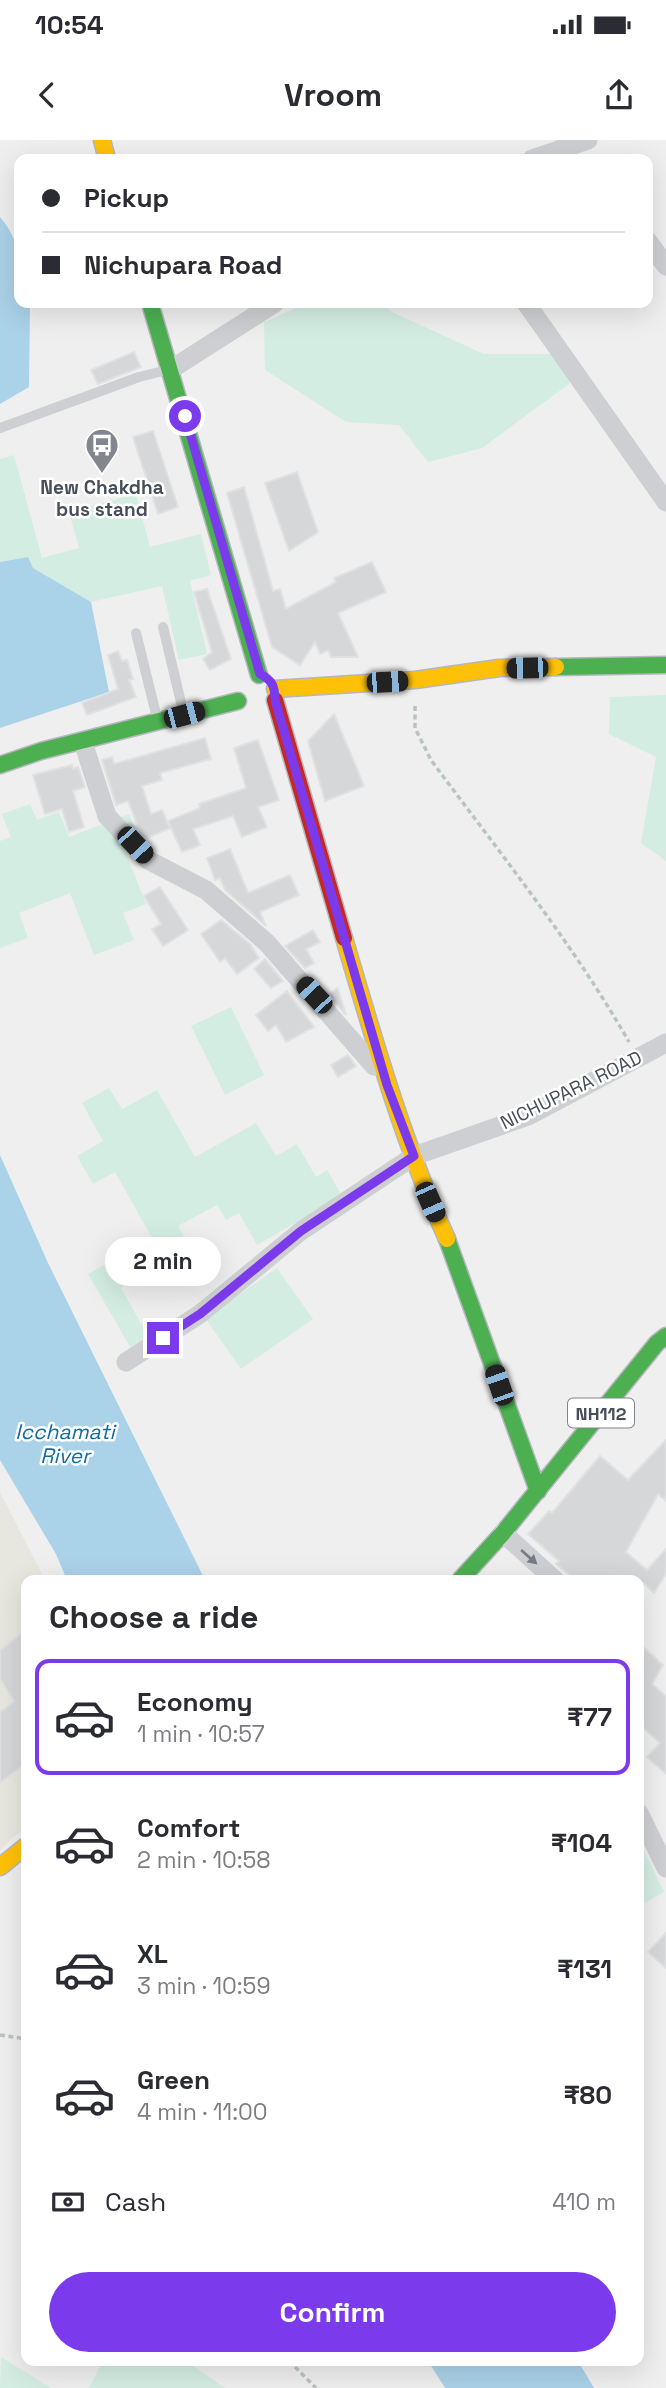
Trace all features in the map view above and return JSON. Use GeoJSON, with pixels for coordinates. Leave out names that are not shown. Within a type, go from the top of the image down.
{"type":"FeatureCollection","features":[{"type":"Feature","properties":{"kind":"highway"},"geometry":{"type":"LineString","coordinates":[[151,308],[260,674]]}},
{"type":"Feature","properties":{"kind":"highway"},"geometry":{"type":"LineString","coordinates":[[0,765],[41,751],[83,743],[184,715],[260,703],[499,668],[666,665]]}},
{"type":"Feature","properties":{"kind":"highway"},"geometry":{"type":"LineString","coordinates":[[260,703],[236,691],[241,681],[249,675],[260,674],[269,679],[260,703],[387,1085],[430,1202],[452,1251],[538,1491]]}},
{"type":"Feature","properties":{"kind":"highway","name":"NH112"},"geometry":{"type":"LineString","coordinates":[[465,1575],[503,1534],[657,1343],[666,1336]]}},
{"type":"Feature","properties":{"kind":"highway"},"geometry":{"type":"LineString","coordinates":[[0,1867],[21,1850]]}},
{"type":"Feature","properties":{"kind":"street"},"geometry":{"type":"LineString","coordinates":[[548,154],[588,140]]}},
{"type":"Feature","properties":{"kind":"street"},"geometry":{"type":"LineString","coordinates":[[653,248],[666,266]]}},
{"type":"Feature","properties":{"kind":"street"},"geometry":{"type":"LineString","coordinates":[[170,370],[267,308]]}},
{"type":"Feature","properties":{"kind":"street"},"geometry":{"type":"LineString","coordinates":[[530,308],[666,502]]}},
{"type":"Feature","properties":{"kind":"street"},"geometry":{"type":"LineString","coordinates":[[83,743],[107,816],[148,860],[206,890],[267,943],[375,1066],[387,1085]]}},
{"type":"Feature","properties":{"kind":"street","name":"NICHUPARA ROAD"},"geometry":{"type":"LineString","coordinates":[[125,1362],[200,1314],[301,1231],[414,1156],[528,1116],[666,1043]]}},
{"type":"Feature","properties":{"kind":"street"},"geometry":{"type":"LineString","coordinates":[[503,1534],[549,1575]]}},
{"type":"Feature","properties":{"kind":"street"},"geometry":{"type":"LineString","coordinates":[[644,1823],[666,1868]]}},
{"type":"Feature","properties":{"kind":"lane"},"geometry":{"type":"LineString","coordinates":[[0,428],[139,377],[170,370]]}},
{"type":"Feature","properties":{"kind":"lane"},"geometry":{"type":"LineString","coordinates":[[163,627],[184,715]]}},
{"type":"Feature","properties":{"kind":"lane"},"geometry":{"type":"LineString","coordinates":[[136,633],[158,722]]}},
{"type":"Feature","properties":{"kind":"path"},"geometry":{"type":"LineString","coordinates":[[415,680],[415,728],[431,760],[571,950],[607,1004],[638,1059]]}},
{"type":"Feature","properties":{"kind":"path"},"geometry":{"type":"LineString","coordinates":[[0,2035],[21,2038]]}},
{"type":"Feature","properties":{"kind":"path"},"geometry":{"type":"LineString","coordinates":[[294,2366],[316,2388]]}},
{"type":"Feature","properties":{"kind":"shaded area"},"geometry":{"type":"Polygon","coordinates":[[[0,1492],[42,1575],[21,1575],[21,1832],[0,1851],[0,1492]]]}},
{"type":"Feature","properties":{"kind":"green space"},"geometry":{"type":"Polygon","coordinates":[[[296,308],[386,308],[484,354],[571,354],[569,384],[482,448],[428,462],[399,425],[346,422],[265,370],[264,322],[296,308]]]}},
{"type":"Feature","properties":{"kind":"green space"},"geometry":{"type":"Polygon","coordinates":[[[14,455],[42,558],[79,548],[69,512],[136,494],[150,547],[201,534],[211,575],[190,581],[207,654],[179,660],[162,586],[91,602],[33,568],[28,557],[0,562],[0,459],[14,455]]]}},
{"type":"Feature","properties":{"kind":"green space"},"geometry":{"type":"Polygon","coordinates":[[[666,695],[666,861],[641,843],[656,757],[609,734],[610,697],[666,695]]]}},
{"type":"Feature","properties":{"kind":"green space"},"geometry":{"type":"Polygon","coordinates":[[[30,804],[37,820],[59,812],[69,837],[129,814],[138,836],[122,843],[146,904],[123,913],[134,940],[94,955],[70,893],[19,913],[28,938],[0,948],[0,841],[11,837],[2,814],[30,804]]]}},
{"type":"Feature","properties":{"kind":"green space"},"geometry":{"type":"Polygon","coordinates":[[[231,1007],[264,1075],[225,1095],[191,1026],[231,1007]]]}},
{"type":"Feature","properties":{"kind":"green space"},"geometry":{"type":"Polygon","coordinates":[[[109,1088],[122,1109],[157,1090],[195,1157],[256,1123],[276,1156],[297,1144],[316,1177],[327,1170],[342,1196],[257,1245],[239,1213],[226,1220],[217,1205],[178,1226],[190,1248],[121,1288],[149,1337],[130,1347],[88,1274],[152,1238],[115,1172],[93,1184],[77,1156],[103,1141],[82,1103],[109,1088]]]}},
{"type":"Feature","properties":{"kind":"green space"},"geometry":{"type":"Polygon","coordinates":[[[277,1268],[313,1319],[241,1369],[205,1318],[277,1268]]]}},
{"type":"Feature","properties":{"kind":"green space"},"geometry":{"type":"Polygon","coordinates":[[[644,1850],[664,1892],[644,1903],[644,1850]]]}},
{"type":"Feature","properties":{"kind":"green space"},"geometry":{"type":"Polygon","coordinates":[[[1,2357],[51,2388],[0,2388],[1,2357]]]}},
{"type":"Feature","properties":{"kind":"green space"},"geometry":{"type":"Polygon","coordinates":[[[100,2366],[193,2366],[225,2388],[89,2388],[100,2366]]]}},
{"type":"Feature","properties":{"kind":"water"},"geometry":{"type":"Polygon","coordinates":[[[0,217],[14,240],[14,308],[30,308],[29,387],[0,404],[0,217]]]}},
{"type":"Feature","properties":{"kind":"water"},"geometry":{"type":"Polygon","coordinates":[[[28,557],[33,568],[91,602],[109,692],[0,728],[0,562],[28,557]]]}},
{"type":"Feature","properties":{"kind":"water","name":"Icchamati River"},"geometry":{"type":"Polygon","coordinates":[[[0,1155],[48,1263],[203,1575],[65,1575],[56,1554],[0,1460],[0,1155]]]}},
{"type":"Feature","properties":{"kind":"water"},"geometry":{"type":"Polygon","coordinates":[[[431,2366],[581,2366],[594,2388],[445,2388],[431,2366]]]}},
{"type":"Feature","properties":{"kind":"building"},"geometry":{"type":"Polygon","coordinates":[[[134,352],[141,367],[98,384],[91,370],[134,352]]]}},
{"type":"Feature","properties":{"kind":"building"},"geometry":{"type":"Polygon","coordinates":[[[153,431],[178,507],[158,514],[133,437],[153,431]]]}},
{"type":"Feature","properties":{"kind":"building"},"geometry":{"type":"Polygon","coordinates":[[[297,472],[318,532],[289,551],[265,483],[297,472]]]}},
{"type":"Feature","properties":{"kind":"building"},"geometry":{"type":"Polygon","coordinates":[[[244,487],[273,591],[280,589],[286,609],[336,582],[334,578],[372,562],[386,592],[338,613],[358,657],[331,657],[328,650],[320,654],[315,642],[300,665],[272,647],[227,493],[244,487]]]}},
{"type":"Feature","properties":{"kind":"building"},"geometry":{"type":"Polygon","coordinates":[[[207,589],[231,659],[210,670],[203,659],[212,652],[194,592],[207,589]]]}},
{"type":"Feature","properties":{"kind":"building"},"geometry":{"type":"Polygon","coordinates":[[[118,651],[122,661],[127,660],[133,679],[129,680],[136,697],[87,715],[82,703],[118,689],[108,655],[118,651]]]}},
{"type":"Feature","properties":{"kind":"building"},"geometry":{"type":"Polygon","coordinates":[[[334,714],[364,786],[325,801],[308,741],[334,714]]]}},
{"type":"Feature","properties":{"kind":"building"},"geometry":{"type":"Polygon","coordinates":[[[205,738],[211,759],[160,773],[162,780],[142,786],[151,814],[162,810],[170,828],[145,839],[128,801],[116,805],[102,760],[112,757],[114,764],[205,738]]]}},
{"type":"Feature","properties":{"kind":"building"},"geometry":{"type":"Polygon","coordinates":[[[258,740],[279,800],[258,807],[267,827],[242,837],[233,816],[193,829],[200,845],[182,852],[168,821],[200,808],[199,804],[246,788],[234,748],[258,740]]]}},
{"type":"Feature","properties":{"kind":"building"},"geometry":{"type":"Polygon","coordinates":[[[72,765],[73,769],[78,767],[85,787],[73,791],[84,827],[69,832],[62,809],[45,814],[33,775],[72,765]]]}},
{"type":"Feature","properties":{"kind":"building"},"geometry":{"type":"Polygon","coordinates":[[[230,849],[248,893],[290,875],[299,895],[260,912],[266,926],[225,890],[220,878],[215,880],[207,858],[230,849]]]}},
{"type":"Feature","properties":{"kind":"building"},"geometry":{"type":"Polygon","coordinates":[[[160,887],[188,930],[163,946],[152,929],[161,924],[144,896],[160,887]]]}},
{"type":"Feature","properties":{"kind":"building"},"geometry":{"type":"Polygon","coordinates":[[[221,920],[250,944],[259,958],[237,974],[225,958],[220,962],[201,934],[221,920]]]}},
{"type":"Feature","properties":{"kind":"building"},"geometry":{"type":"Polygon","coordinates":[[[313,930],[320,942],[306,949],[314,963],[305,968],[285,946],[313,930]]]}},
{"type":"Feature","properties":{"kind":"building"},"geometry":{"type":"Polygon","coordinates":[[[265,959],[283,981],[271,988],[254,969],[265,959]]]}},
{"type":"Feature","properties":{"kind":"building"},"geometry":{"type":"Polygon","coordinates":[[[338,989],[346,1015],[328,995],[338,989]]]}},
{"type":"Feature","properties":{"kind":"building"},"geometry":{"type":"Polygon","coordinates":[[[287,991],[314,1027],[286,1042],[276,1025],[268,1031],[256,1015],[287,991]]]}},
{"type":"Feature","properties":{"kind":"building"},"geometry":{"type":"Polygon","coordinates":[[[348,1055],[356,1066],[338,1077],[331,1065],[348,1055]]]}},
{"type":"Feature","properties":{"kind":"building"},"geometry":{"type":"Polygon","coordinates":[[[666,1440],[666,1501],[658,1494],[626,1552],[647,1570],[666,1549],[666,1574],[654,1593],[644,1584],[644,1575],[569,1575],[556,1564],[559,1561],[528,1534],[549,1511],[552,1513],[600,1456],[628,1480],[666,1440]]]}},
{"type":"Feature","properties":{"kind":"building"},"geometry":{"type":"Polygon","coordinates":[[[21,1634],[21,1767],[0,1783],[0,1712],[14,1701],[0,1679],[0,1650],[21,1634]]]}},
{"type":"Feature","properties":{"kind":"building"},"geometry":{"type":"Polygon","coordinates":[[[644,1648],[663,1665],[652,1684],[666,1696],[666,1774],[647,1757],[660,1743],[644,1729],[644,1648]]]}},
{"type":"Feature","properties":{"kind":"building"},"geometry":{"type":"Polygon","coordinates":[[[666,1933],[666,1968],[648,1952],[666,1933]]]}},
{"type":"Feature","properties":{"kind":"traffic: fast"},"geometry":{"type":"LineString","coordinates":[[151,308],[259,675]]}},
{"type":"Feature","properties":{"kind":"traffic: fast"},"geometry":{"type":"LineString","coordinates":[[556,667],[666,665]]}},
{"type":"Feature","properties":{"kind":"traffic: fast"},"geometry":{"type":"LineString","coordinates":[[0,765],[41,751],[238,701]]}},
{"type":"Feature","properties":{"kind":"traffic: fast"},"geometry":{"type":"LineString","coordinates":[[447,1239],[538,1491]]}},
{"type":"Feature","properties":{"kind":"traffic: fast"},"geometry":{"type":"LineString","coordinates":[[465,1575],[503,1533],[657,1343],[666,1336]]}},
{"type":"Feature","properties":{"kind":"traffic: slow"},"geometry":{"type":"LineString","coordinates":[[102,140],[106,154]]}},
{"type":"Feature","properties":{"kind":"traffic: slow"},"geometry":{"type":"LineString","coordinates":[[275,689],[415,680],[499,668],[556,667]]}},
{"type":"Feature","properties":{"kind":"traffic: slow"},"geometry":{"type":"LineString","coordinates":[[344,938],[403,1128],[447,1239]]}},
{"type":"Feature","properties":{"kind":"traffic: slow"},"geometry":{"type":"LineString","coordinates":[[0,1867],[21,1850]]}},
{"type":"Feature","properties":{"kind":"traffic: jam"},"geometry":{"type":"LineString","coordinates":[[275,700],[344,938]]}},
{"type":"Feature","properties":{"kind":"place","name":"New Chakdha bus stand"},"geometry":{"type":"Point","coordinates":[102,475]}},
{"type":"Feature","properties":{"kind":"route"},"geometry":{"type":"LineString","coordinates":[[163,1338],[200,1314],[301,1231],[414,1156],[387,1085],[275,700],[275,689],[269,679],[260,674],[185,416]]}}]}
